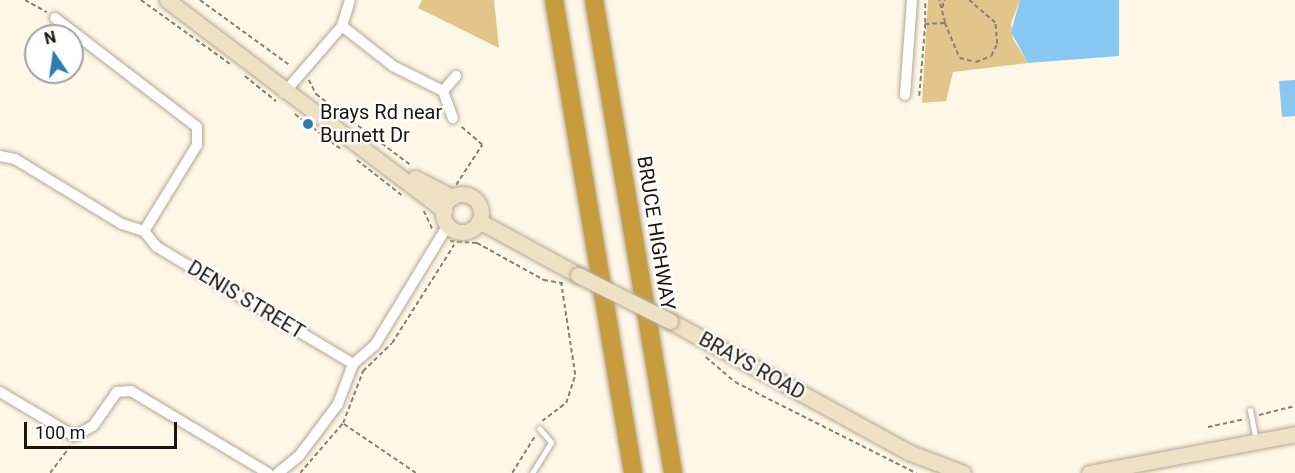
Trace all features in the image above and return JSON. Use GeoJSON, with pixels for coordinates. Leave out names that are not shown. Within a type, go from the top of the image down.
{"type":"FeatureCollection","features":[{"type":"Feature","properties":{"kind":"highway"},"geometry":{"type":"LineString","coordinates":[[554,0],[633,473]]}},
{"type":"Feature","properties":{"kind":"highway","name":"BRUCE HIGHWAY"},"geometry":{"type":"LineString","coordinates":[[594,0],[673,473]]}},
{"type":"Feature","properties":{"kind":"main road"},"geometry":{"type":"LineString","coordinates":[[167,0],[286,94],[410,174],[448,204],[465,232],[479,221],[475,199],[448,204]]}},
{"type":"Feature","properties":{"kind":"main road","name":"BRAYS ROAD"},"geometry":{"type":"LineString","coordinates":[[479,221],[575,280],[670,321],[908,452],[963,473]]}},
{"type":"Feature","properties":{"kind":"main road"},"geometry":{"type":"LineString","coordinates":[[1089,473],[1295,434]]}},
{"type":"Feature","properties":{"kind":"street"},"geometry":{"type":"LineString","coordinates":[[286,94],[342,26],[350,0]]}},
{"type":"Feature","properties":{"kind":"street"},"geometry":{"type":"LineString","coordinates":[[905,95],[912,0]]}},
{"type":"Feature","properties":{"kind":"street"},"geometry":{"type":"LineString","coordinates":[[0,156],[15,159],[122,224],[144,231],[197,145],[197,127],[55,18]]}},
{"type":"Feature","properties":{"kind":"street"},"geometry":{"type":"LineString","coordinates":[[342,26],[393,66],[443,91],[453,117]]}},
{"type":"Feature","properties":{"kind":"street"},"geometry":{"type":"LineString","coordinates":[[443,91],[456,76]]}},
{"type":"Feature","properties":{"kind":"street"},"geometry":{"type":"LineString","coordinates":[[278,473],[299,456],[338,404],[353,364],[375,345],[448,204]]}},
{"type":"Feature","properties":{"kind":"street","name":"DENIS STREET"},"geometry":{"type":"LineString","coordinates":[[144,231],[157,247],[353,364]]}},
{"type":"Feature","properties":{"kind":"street"},"geometry":{"type":"LineString","coordinates":[[0,392],[74,435],[93,426],[117,392],[131,391],[268,473]]}},
{"type":"Feature","properties":{"kind":"lane"},"geometry":{"type":"LineString","coordinates":[[1251,410],[1256,442]]}},
{"type":"Feature","properties":{"kind":"lane"},"geometry":{"type":"LineString","coordinates":[[532,473],[551,442],[539,428]]}},
{"type":"Feature","properties":{"kind":"path"},"geometry":{"type":"LineString","coordinates":[[25,0],[55,18]]}},
{"type":"Feature","properties":{"kind":"path"},"geometry":{"type":"LineString","coordinates":[[141,0],[234,66]]}},
{"type":"Feature","properties":{"kind":"path"},"geometry":{"type":"LineString","coordinates":[[201,0],[292,67]]}},
{"type":"Feature","properties":{"kind":"path"},"geometry":{"type":"LineString","coordinates":[[919,96],[925,0]]}},
{"type":"Feature","properties":{"kind":"path"},"geometry":{"type":"LineString","coordinates":[[939,0],[945,23],[963,61],[991,56],[997,44],[995,23],[969,0]]}},
{"type":"Feature","properties":{"kind":"path"},"geometry":{"type":"LineString","coordinates":[[942,8],[945,0]]}},
{"type":"Feature","properties":{"kind":"path"},"geometry":{"type":"LineString","coordinates":[[924,24],[945,23]]}},
{"type":"Feature","properties":{"kind":"path"},"geometry":{"type":"LineString","coordinates":[[240,71],[286,94]]}},
{"type":"Feature","properties":{"kind":"path"},"geometry":{"type":"LineString","coordinates":[[306,78],[316,94],[421,172]]}},
{"type":"Feature","properties":{"kind":"path"},"geometry":{"type":"LineString","coordinates":[[290,108],[348,153]]}},
{"type":"Feature","properties":{"kind":"path"},"geometry":{"type":"LineString","coordinates":[[448,204],[482,146],[453,117]]}},
{"type":"Feature","properties":{"kind":"path"},"geometry":{"type":"LineString","coordinates":[[351,155],[390,190],[411,199]]}},
{"type":"Feature","properties":{"kind":"path"},"geometry":{"type":"LineString","coordinates":[[421,204],[433,229]]}},
{"type":"Feature","properties":{"kind":"path"},"geometry":{"type":"LineString","coordinates":[[450,242],[455,244],[477,243],[561,283],[575,280]]}},
{"type":"Feature","properties":{"kind":"path"},"geometry":{"type":"LineString","coordinates":[[300,473],[343,423],[363,371],[392,343],[455,244]]}},
{"type":"Feature","properties":{"kind":"path"},"geometry":{"type":"LineString","coordinates":[[561,283],[575,375],[566,403]]}},
{"type":"Feature","properties":{"kind":"path"},"geometry":{"type":"LineString","coordinates":[[701,349],[713,368],[735,382],[916,473]]}},
{"type":"Feature","properties":{"kind":"path"},"geometry":{"type":"LineString","coordinates":[[1258,416],[1295,406]]}},
{"type":"Feature","properties":{"kind":"path"},"geometry":{"type":"LineString","coordinates":[[1208,427],[1246,419]]}},
{"type":"Feature","properties":{"kind":"path"},"geometry":{"type":"LineString","coordinates":[[343,423],[416,473]]}},
{"type":"Feature","properties":{"kind":"path"},"geometry":{"type":"LineString","coordinates":[[50,473],[75,442],[74,435]]}},
{"type":"Feature","properties":{"kind":"path"},"geometry":{"type":"LineString","coordinates":[[393,459],[399,456]]}},
{"type":"Feature","properties":{"kind":"shaded area"},"geometry":{"type":"Polygon","coordinates":[[[422,0],[494,0],[499,48],[418,8],[422,0]]]}},
{"type":"Feature","properties":{"kind":"shaded area"},"geometry":{"type":"Polygon","coordinates":[[[928,0],[1020,0],[1011,23],[1013,39],[1028,63],[953,72],[946,101],[922,103],[928,0]]]}},
{"type":"Feature","properties":{"kind":"water"},"geometry":{"type":"Polygon","coordinates":[[[1020,0],[1119,0],[1119,56],[1028,63],[1011,32],[1020,0]]]}},
{"type":"Feature","properties":{"kind":"water"},"geometry":{"type":"Polygon","coordinates":[[[1295,80],[1295,116],[1282,117],[1279,81],[1295,80]]]}},
{"type":"Feature","properties":{"kind":"place","name":"Brays Rd near Burnett Dr"},"geometry":{"type":"Point","coordinates":[308,124]}}]}
